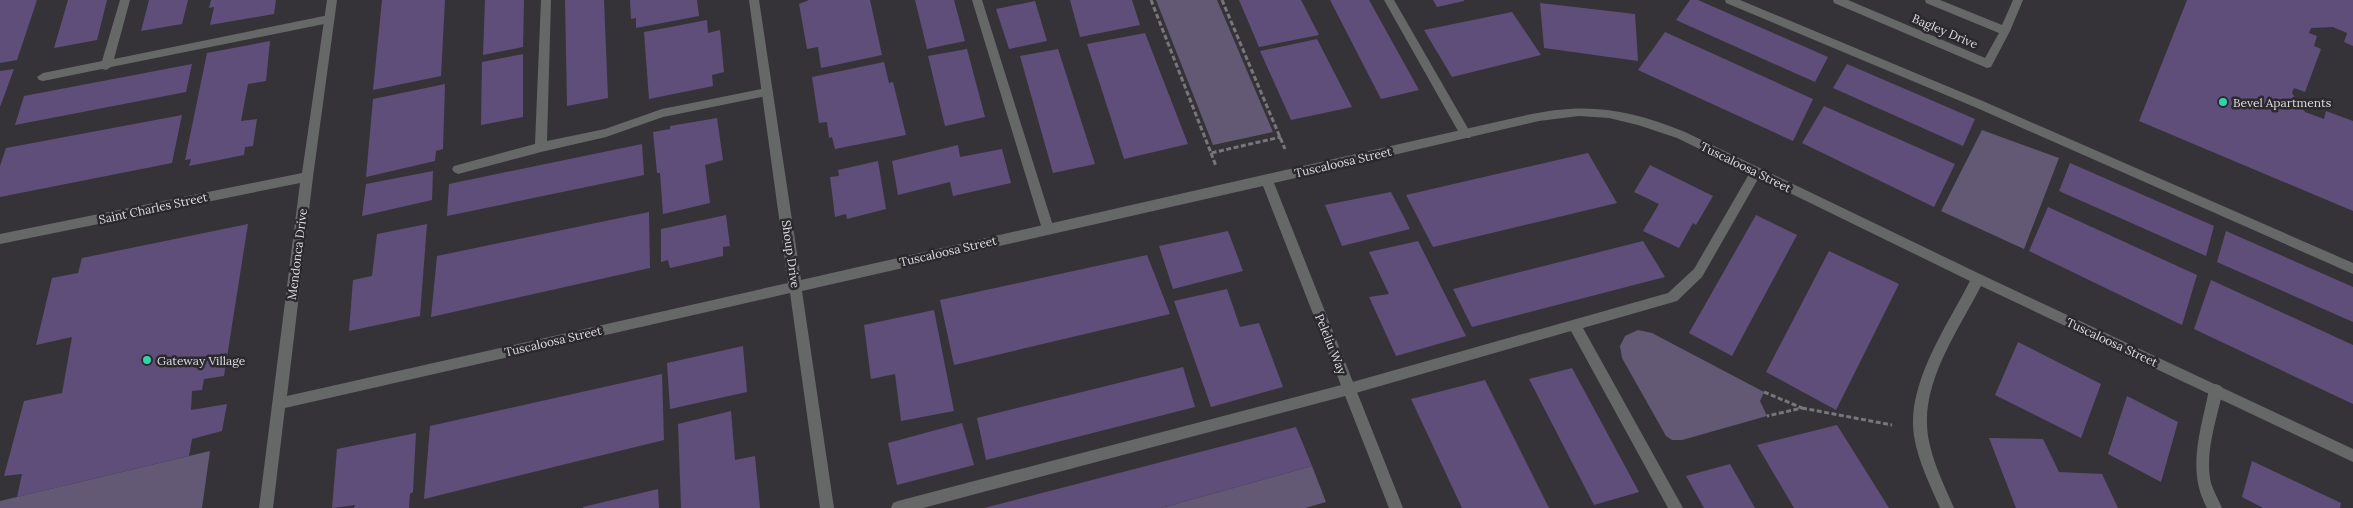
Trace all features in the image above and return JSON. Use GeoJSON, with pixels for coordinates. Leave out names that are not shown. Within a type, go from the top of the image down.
{"type":"FeatureCollection","features":[{"type":"Feature","properties":{"kind":"street"},"geometry":{"type":"LineString","coordinates":[[106,66],[125,0]]}},
{"type":"Feature","properties":{"kind":"street","name":"Mendonca Drive"},"geometry":{"type":"LineString","coordinates":[[266,508],[307,176],[332,0]]}},
{"type":"Feature","properties":{"kind":"street"},"geometry":{"type":"LineString","coordinates":[[541,147],[546,0]]}},
{"type":"Feature","properties":{"kind":"street","name":"Shoup Drive"},"geometry":{"type":"LineString","coordinates":[[754,0],[827,508]]}},
{"type":"Feature","properties":{"kind":"street"},"geometry":{"type":"LineString","coordinates":[[977,0],[1048,229]]}},
{"type":"Feature","properties":{"kind":"street"},"geometry":{"type":"LineString","coordinates":[[1389,0],[1466,134]]}},
{"type":"Feature","properties":{"kind":"street"},"geometry":{"type":"LineString","coordinates":[[1730,0],[1981,105],[2353,269]]}},
{"type":"Feature","properties":{"kind":"street","name":"Bagley Drive"},"geometry":{"type":"LineString","coordinates":[[1838,0],[1987,64],[2005,31]]}},
{"type":"Feature","properties":{"kind":"street"},"geometry":{"type":"LineString","coordinates":[[1930,0],[2005,31],[2018,0]]}},
{"type":"Feature","properties":{"kind":"street"},"geometry":{"type":"LineString","coordinates":[[44,77],[106,66],[329,19]]}},
{"type":"Feature","properties":{"kind":"street"},"geometry":{"type":"LineString","coordinates":[[458,169],[541,147],[606,133],[662,113],[767,92]]}},
{"type":"Feature","properties":{"kind":"street","name":"Tuscaloosa Street"},"geometry":{"type":"LineString","coordinates":[[278,404],[1466,134],[1564,113],[1609,114],[1647,122],[1665,129],[2353,456]]}},
{"type":"Feature","properties":{"kind":"street"},"geometry":{"type":"LineString","coordinates":[[898,508],[1349,389],[1672,297],[1698,273],[1756,172]]}},
{"type":"Feature","properties":{"kind":"street","name":"Saint Charles Street"},"geometry":{"type":"LineString","coordinates":[[0,239],[307,176]]}},
{"type":"Feature","properties":{"kind":"street","name":"Peleliu Way"},"geometry":{"type":"LineString","coordinates":[[1266,179],[1396,508]]}},
{"type":"Feature","properties":{"kind":"street"},"geometry":{"type":"LineString","coordinates":[[1947,508],[1927,457],[1920,430],[1923,398],[1936,363],[1978,279]]}},
{"type":"Feature","properties":{"kind":"street"},"geometry":{"type":"LineString","coordinates":[[1575,326],[1676,508]]}},
{"type":"Feature","properties":{"kind":"street"},"geometry":{"type":"LineString","coordinates":[[2215,508],[2206,487],[2202,462],[2216,390]]}},
{"type":"Feature","properties":{"kind":"path"},"geometry":{"type":"LineString","coordinates":[[1151,0],[1211,153],[1281,137],[1222,0]]}},
{"type":"Feature","properties":{"kind":"path"},"geometry":{"type":"LineString","coordinates":[[1764,392],[1802,408],[1920,430]]}},
{"type":"Feature","properties":{"kind":"path"},"geometry":{"type":"LineString","coordinates":[[1767,416],[1802,408]]}},
{"type":"Feature","properties":{"kind":"shaded area"},"geometry":{"type":"Polygon","coordinates":[[[1156,0],[1217,0],[1273,132],[1213,145],[1156,0]]]}},
{"type":"Feature","properties":{"kind":"shaded area"},"geometry":{"type":"Polygon","coordinates":[[[1982,130],[2059,158],[2024,249],[1941,211],[1982,130]]]}},
{"type":"Feature","properties":{"kind":"shaded area"},"geometry":{"type":"Polygon","coordinates":[[[1638,330],[1652,333],[1764,392],[1760,401],[1767,416],[1682,440],[1672,440],[1666,436],[1622,358],[1620,346],[1625,336],[1638,330]]]}},
{"type":"Feature","properties":{"kind":"shaded area"},"geometry":{"type":"Polygon","coordinates":[[[210,451],[202,508],[0,508],[0,501],[210,451]]]}},
{"type":"Feature","properties":{"kind":"shaded area"},"geometry":{"type":"Polygon","coordinates":[[[1312,466],[1326,502],[1305,508],[1161,508],[1312,466]]]}},
{"type":"Feature","properties":{"kind":"building"},"geometry":{"type":"Polygon","coordinates":[[[0,0],[37,0],[17,60],[0,63],[0,0]]]}},
{"type":"Feature","properties":{"kind":"building"},"geometry":{"type":"Polygon","coordinates":[[[68,0],[107,0],[97,40],[54,48],[68,0]]]}},
{"type":"Feature","properties":{"kind":"building"},"geometry":{"type":"Polygon","coordinates":[[[149,0],[188,0],[182,24],[141,31],[149,0]]]}},
{"type":"Feature","properties":{"kind":"building"},"geometry":{"type":"Polygon","coordinates":[[[211,0],[276,0],[274,14],[210,25],[214,7],[209,8],[211,0]]]}},
{"type":"Feature","properties":{"kind":"building"},"geometry":{"type":"Polygon","coordinates":[[[382,0],[445,0],[441,76],[373,90],[382,0]]]}},
{"type":"Feature","properties":{"kind":"building"},"geometry":{"type":"Polygon","coordinates":[[[485,0],[524,0],[523,47],[483,55],[485,0]]]}},
{"type":"Feature","properties":{"kind":"building"},"geometry":{"type":"Polygon","coordinates":[[[565,0],[604,0],[608,98],[567,106],[565,0]]]}},
{"type":"Feature","properties":{"kind":"building"},"geometry":{"type":"Polygon","coordinates":[[[630,0],[697,0],[699,16],[636,28],[636,18],[631,19],[630,0]]]}},
{"type":"Feature","properties":{"kind":"building"},"geometry":{"type":"Polygon","coordinates":[[[809,0],[870,0],[882,55],[821,68],[818,47],[807,49],[799,4],[809,0]]]}},
{"type":"Feature","properties":{"kind":"building"},"geometry":{"type":"Polygon","coordinates":[[[915,0],[954,0],[965,41],[927,49],[915,0]]]}},
{"type":"Feature","properties":{"kind":"building"},"geometry":{"type":"Polygon","coordinates":[[[1070,0],[1132,0],[1140,25],[1080,37],[1070,0]]]}},
{"type":"Feature","properties":{"kind":"building"},"geometry":{"type":"Polygon","coordinates":[[[1239,0],[1301,0],[1319,35],[1259,47],[1239,0]]]}},
{"type":"Feature","properties":{"kind":"building"},"geometry":{"type":"Polygon","coordinates":[[[1330,0],[1369,0],[1419,90],[1381,99],[1330,0]]]}},
{"type":"Feature","properties":{"kind":"building"},"geometry":{"type":"Polygon","coordinates":[[[1433,0],[1464,0],[1464,1],[1437,7],[1433,0]]]}},
{"type":"Feature","properties":{"kind":"building"},"geometry":{"type":"Polygon","coordinates":[[[1690,0],[1698,0],[1828,57],[1815,82],[1676,20],[1690,0]]]}},
{"type":"Feature","properties":{"kind":"building","name":"Bevel Apartments"},"geometry":{"type":"Polygon","coordinates":[[[2187,0],[2353,0],[2353,46],[2344,42],[2347,33],[2333,27],[2311,28],[2309,33],[2317,36],[2314,46],[2321,49],[2305,92],[2294,88],[2292,93],[2305,112],[2324,119],[2326,111],[2353,121],[2353,211],[2139,121],[2187,0]]]}},
{"type":"Feature","properties":{"kind":"building"},"geometry":{"type":"Polygon","coordinates":[[[1035,1],[1047,41],[1009,49],[996,9],[1035,1]]]}},
{"type":"Feature","properties":{"kind":"building"},"geometry":{"type":"Polygon","coordinates":[[[1540,3],[1635,14],[1638,61],[1544,48],[1540,3]]]}},
{"type":"Feature","properties":{"kind":"building"},"geometry":{"type":"Polygon","coordinates":[[[1512,12],[1541,55],[1452,77],[1424,30],[1512,12]]]}},
{"type":"Feature","properties":{"kind":"building"},"geometry":{"type":"Polygon","coordinates":[[[707,20],[708,33],[720,30],[724,72],[712,75],[713,86],[649,99],[644,32],[707,20]]]}},
{"type":"Feature","properties":{"kind":"building"},"geometry":{"type":"Polygon","coordinates":[[[1665,32],[1813,99],[1793,141],[1638,70],[1665,32]]]}},
{"type":"Feature","properties":{"kind":"building"},"geometry":{"type":"Polygon","coordinates":[[[1145,33],[1188,144],[1124,159],[1087,44],[1145,33]]]}},
{"type":"Feature","properties":{"kind":"building"},"geometry":{"type":"Polygon","coordinates":[[[1317,39],[1352,107],[1291,120],[1260,51],[1317,39]]]}},
{"type":"Feature","properties":{"kind":"building"},"geometry":{"type":"Polygon","coordinates":[[[270,41],[266,81],[248,84],[241,121],[257,119],[253,146],[245,147],[244,155],[189,166],[191,159],[185,160],[207,53],[270,41]]]}},
{"type":"Feature","properties":{"kind":"building"},"geometry":{"type":"Polygon","coordinates":[[[967,49],[985,117],[945,126],[928,56],[967,49]]]}},
{"type":"Feature","properties":{"kind":"building"},"geometry":{"type":"Polygon","coordinates":[[[1058,49],[1095,164],[1053,173],[1020,56],[1058,49]]]}},
{"type":"Feature","properties":{"kind":"building"},"geometry":{"type":"Polygon","coordinates":[[[523,54],[523,117],[481,125],[482,62],[523,54]]]}},
{"type":"Feature","properties":{"kind":"building"},"geometry":{"type":"Polygon","coordinates":[[[884,62],[889,83],[893,82],[906,135],[835,149],[832,137],[829,138],[827,122],[819,123],[812,77],[884,62]]]}},
{"type":"Feature","properties":{"kind":"building"},"geometry":{"type":"Polygon","coordinates":[[[192,64],[186,92],[15,125],[24,96],[192,64]]]}},
{"type":"Feature","properties":{"kind":"building"},"geometry":{"type":"Polygon","coordinates":[[[1847,64],[1975,119],[1963,146],[1833,88],[1847,64]]]}},
{"type":"Feature","properties":{"kind":"building"},"geometry":{"type":"Polygon","coordinates":[[[14,69],[0,107],[0,71],[14,69]]]}},
{"type":"Feature","properties":{"kind":"building"},"geometry":{"type":"Polygon","coordinates":[[[445,84],[443,149],[436,151],[435,161],[366,177],[373,99],[445,84]]]}},
{"type":"Feature","properties":{"kind":"building"},"geometry":{"type":"Polygon","coordinates":[[[1824,106],[1955,164],[1934,207],[1802,143],[1824,106]]]}},
{"type":"Feature","properties":{"kind":"building"},"geometry":{"type":"Polygon","coordinates":[[[182,115],[172,163],[0,197],[0,166],[6,148],[182,115]]]}},
{"type":"Feature","properties":{"kind":"building"},"geometry":{"type":"Polygon","coordinates":[[[717,118],[723,160],[705,165],[710,203],[663,214],[660,173],[657,173],[653,132],[670,129],[670,126],[717,118]]]}},
{"type":"Feature","properties":{"kind":"building"},"geometry":{"type":"Polygon","coordinates":[[[642,144],[644,175],[447,216],[449,184],[642,144]]]}},
{"type":"Feature","properties":{"kind":"building"},"geometry":{"type":"Polygon","coordinates":[[[958,145],[960,157],[1002,149],[1011,183],[953,196],[950,182],[898,195],[892,161],[958,145]]]}},
{"type":"Feature","properties":{"kind":"building"},"geometry":{"type":"Polygon","coordinates":[[[1588,153],[1617,203],[1433,247],[1406,195],[1588,153]]]}},
{"type":"Feature","properties":{"kind":"building"},"geometry":{"type":"Polygon","coordinates":[[[878,161],[886,209],[847,219],[846,214],[835,217],[830,177],[839,176],[838,170],[878,161]]]}},
{"type":"Feature","properties":{"kind":"building"},"geometry":{"type":"Polygon","coordinates":[[[2070,163],[2214,226],[2206,256],[2059,191],[2070,163]]]}},
{"type":"Feature","properties":{"kind":"building"},"geometry":{"type":"Polygon","coordinates":[[[1650,165],[1713,196],[1696,225],[1693,223],[1679,248],[1643,231],[1659,204],[1634,192],[1650,165]]]}},
{"type":"Feature","properties":{"kind":"building"},"geometry":{"type":"Polygon","coordinates":[[[433,171],[432,200],[362,216],[366,184],[433,171]]]}},
{"type":"Feature","properties":{"kind":"building"},"geometry":{"type":"Polygon","coordinates":[[[1391,192],[1410,229],[1342,246],[1325,205],[1391,192]]]}},
{"type":"Feature","properties":{"kind":"building"},"geometry":{"type":"Polygon","coordinates":[[[2048,207],[2197,275],[2182,325],[2029,251],[2048,207]]]}},
{"type":"Feature","properties":{"kind":"building"},"geometry":{"type":"Polygon","coordinates":[[[649,212],[650,268],[431,317],[437,256],[649,212]]]}},
{"type":"Feature","properties":{"kind":"building"},"geometry":{"type":"Polygon","coordinates":[[[726,215],[730,246],[723,247],[723,256],[670,268],[668,260],[661,262],[661,229],[726,215]]]}},
{"type":"Feature","properties":{"kind":"building"},"geometry":{"type":"Polygon","coordinates":[[[1756,215],[1797,235],[1732,356],[1689,333],[1756,215]]]}},
{"type":"Feature","properties":{"kind":"building","name":"Gateway Village"},"geometry":{"type":"Polygon","coordinates":[[[248,224],[224,376],[204,379],[202,390],[192,391],[191,410],[227,404],[222,431],[192,439],[189,456],[17,497],[22,474],[4,476],[24,401],[62,393],[72,337],[36,345],[52,278],[78,273],[82,258],[248,224]]]}},
{"type":"Feature","properties":{"kind":"building"},"geometry":{"type":"Polygon","coordinates":[[[427,224],[420,316],[349,331],[353,280],[372,276],[377,234],[427,224]]]}},
{"type":"Feature","properties":{"kind":"building"},"geometry":{"type":"Polygon","coordinates":[[[1228,231],[1243,271],[1173,289],[1159,246],[1228,231]]]}},
{"type":"Feature","properties":{"kind":"building"},"geometry":{"type":"Polygon","coordinates":[[[2226,231],[2353,287],[2353,322],[2217,262],[2226,231]]]}},
{"type":"Feature","properties":{"kind":"building"},"geometry":{"type":"Polygon","coordinates":[[[1418,241],[1466,336],[1396,356],[1369,297],[1389,294],[1369,252],[1418,241]]]}},
{"type":"Feature","properties":{"kind":"building"},"geometry":{"type":"Polygon","coordinates":[[[1643,241],[1665,277],[1472,327],[1453,289],[1643,241]]]}},
{"type":"Feature","properties":{"kind":"building"},"geometry":{"type":"Polygon","coordinates":[[[1829,251],[1899,284],[1836,410],[1766,372],[1829,251]]]}},
{"type":"Feature","properties":{"kind":"building"},"geometry":{"type":"Polygon","coordinates":[[[1147,255],[1170,314],[954,365],[940,300],[1147,255]]]}},
{"type":"Feature","properties":{"kind":"building"},"geometry":{"type":"Polygon","coordinates":[[[2211,280],[2353,345],[2353,404],[2194,329],[2211,280]]]}},
{"type":"Feature","properties":{"kind":"building"},"geometry":{"type":"Polygon","coordinates":[[[1227,289],[1240,327],[1259,323],[1283,387],[1211,407],[1174,301],[1227,289]]]}},
{"type":"Feature","properties":{"kind":"building"},"geometry":{"type":"Polygon","coordinates":[[[934,310],[954,411],[901,421],[895,374],[871,379],[864,325],[934,310]]]}},
{"type":"Feature","properties":{"kind":"building"},"geometry":{"type":"Polygon","coordinates":[[[2018,342],[2101,384],[2081,438],[1995,395],[2018,342]]]}},
{"type":"Feature","properties":{"kind":"building"},"geometry":{"type":"Polygon","coordinates":[[[743,346],[747,392],[670,409],[667,363],[743,346]]]}},
{"type":"Feature","properties":{"kind":"building"},"geometry":{"type":"Polygon","coordinates":[[[1183,367],[1195,407],[986,460],[977,418],[1183,367]]]}},
{"type":"Feature","properties":{"kind":"building"},"geometry":{"type":"Polygon","coordinates":[[[1572,368],[1639,492],[1594,505],[1529,379],[1572,368]]]}},
{"type":"Feature","properties":{"kind":"building"},"geometry":{"type":"Polygon","coordinates":[[[662,374],[664,440],[424,499],[430,426],[662,374]]]}},
{"type":"Feature","properties":{"kind":"building"},"geometry":{"type":"Polygon","coordinates":[[[1485,380],[1549,508],[1462,508],[1411,399],[1485,380]]]}},
{"type":"Feature","properties":{"kind":"building"},"geometry":{"type":"Polygon","coordinates":[[[2127,396],[2178,422],[2161,482],[2108,454],[2127,396]]]}},
{"type":"Feature","properties":{"kind":"building"},"geometry":{"type":"Polygon","coordinates":[[[731,411],[735,460],[755,456],[760,508],[681,508],[678,424],[731,411]]]}},
{"type":"Feature","properties":{"kind":"building"},"geometry":{"type":"Polygon","coordinates":[[[962,423],[974,465],[897,485],[888,443],[962,423]]]}},
{"type":"Feature","properties":{"kind":"building"},"geometry":{"type":"Polygon","coordinates":[[[1837,425],[1889,508],[1794,508],[1757,445],[1837,425]]]}},
{"type":"Feature","properties":{"kind":"building"},"geometry":{"type":"Polygon","coordinates":[[[1296,427],[1312,466],[1161,508],[984,508],[1296,427]]]}},
{"type":"Feature","properties":{"kind":"building"},"geometry":{"type":"Polygon","coordinates":[[[416,433],[413,492],[410,494],[409,508],[354,508],[355,505],[332,508],[337,449],[416,433]]]}},
{"type":"Feature","properties":{"kind":"building"},"geometry":{"type":"Polygon","coordinates":[[[1989,438],[2043,439],[2059,472],[2102,474],[2118,508],[2016,508],[1989,438]]]}},
{"type":"Feature","properties":{"kind":"building"},"geometry":{"type":"Polygon","coordinates":[[[2252,461],[2341,503],[2340,508],[2263,508],[2242,497],[2252,461]]]}},
{"type":"Feature","properties":{"kind":"building"},"geometry":{"type":"Polygon","coordinates":[[[1730,464],[1755,508],[1704,508],[1686,476],[1730,464]]]}},
{"type":"Feature","properties":{"kind":"building"},"geometry":{"type":"Polygon","coordinates":[[[658,489],[659,508],[583,508],[583,507],[658,489]]]}},
{"type":"Feature","properties":{"kind":"place","name":"Bevel Apartments"},"geometry":{"type":"Point","coordinates":[2223,102]}},
{"type":"Feature","properties":{"kind":"place","name":"Gateway Village"},"geometry":{"type":"Point","coordinates":[147,360]}}]}
